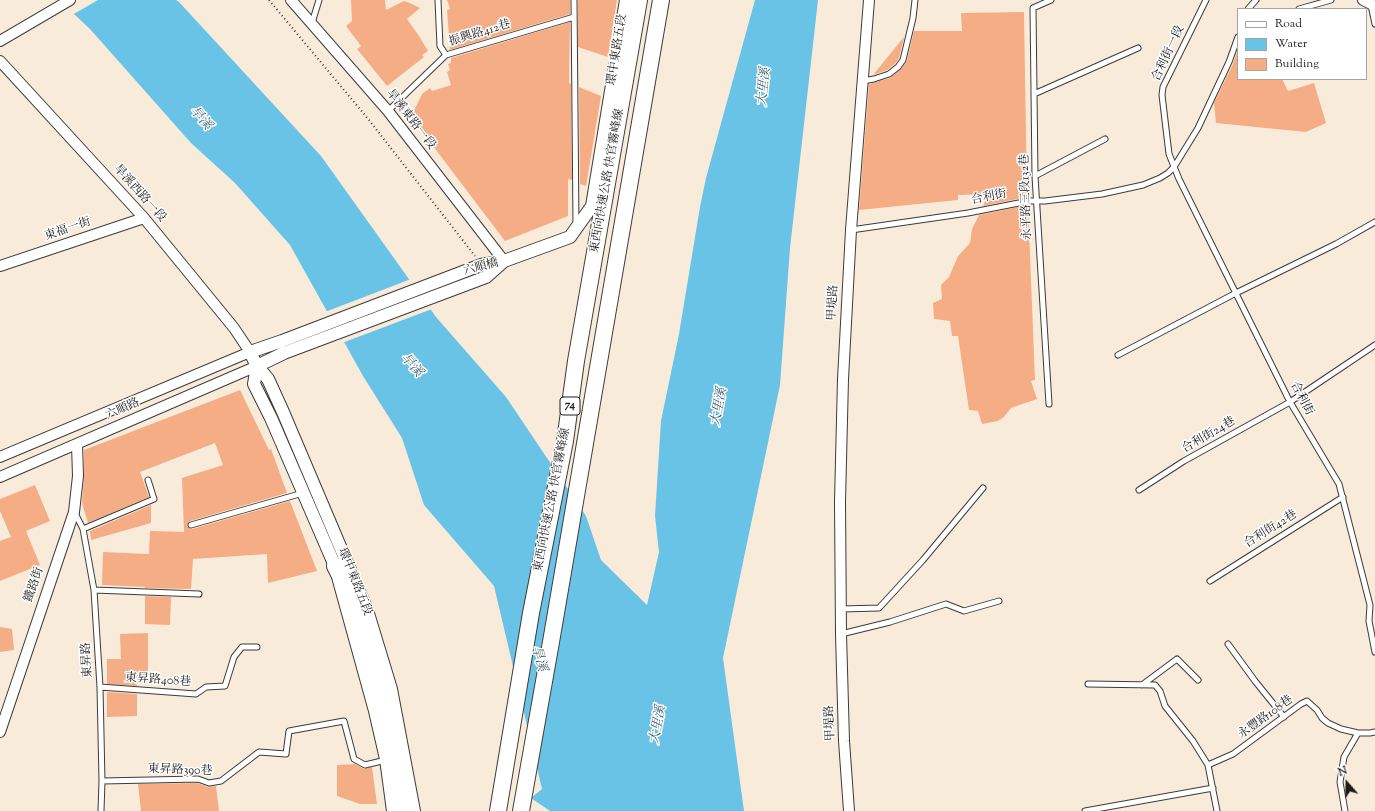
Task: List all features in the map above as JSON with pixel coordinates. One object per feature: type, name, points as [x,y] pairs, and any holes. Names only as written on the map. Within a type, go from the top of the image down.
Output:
[{"type":"highway","name":"東西向快速公路 快官霧峰線","points":[[498,811],[531,613],[564,441],[576,361],[640,0]]},
{"type":"highway","name":"東西向快速公路 快官霧峰線","points":[[521,811],[553,635],[661,0]]},
{"type":"highway","points":[[335,566],[356,606],[376,672],[390,757],[404,811]]},
{"type":"street","points":[[3,39],[70,0]]},
{"type":"street","name":"旱溪東路一段","points":[[291,0],[388,112],[504,261]]},
{"type":"street","name":"環中東路五段","points":[[504,261],[570,237],[592,206],[626,0]]},
{"type":"street","name":"甲堤路","points":[[849,811],[844,740],[841,634],[840,502],[843,380],[851,230],[869,0]]},
{"type":"street","name":"旱溪西路一段","points":[[0,61],[144,218],[234,328],[250,352]]},
{"type":"street","name":"東福一街","points":[[0,266],[144,218]]},
{"type":"street","name":"六順橋","points":[[250,352],[481,265],[504,261]]},
{"type":"street","name":"六順橋","points":[[256,366],[284,353],[486,277],[504,261]]},
{"type":"street","name":"環中東路五段","points":[[250,352],[256,366],[268,379],[284,412],[367,610],[391,689],[414,811]]},
{"type":"street","name":"六順路","points":[[0,458],[250,352]]},
{"type":"street","name":"環中東路五段","points":[[256,366],[254,384],[304,492],[335,566]]},
{"type":"street","name":"六順路","points":[[0,477],[256,366]]},
{"type":"street","name":"鐵路街","points":[[0,732],[74,512],[78,476],[77,444]]},
{"type":"street","points":[[390,757],[393,811]]},
{"type":"lane","points":[[312,23],[319,0]]},
{"type":"lane","points":[[438,0],[440,46],[446,55]]},
{"type":"lane","points":[[574,0],[576,230]]},
{"type":"lane","points":[[862,81],[874,80],[889,74],[898,67],[903,60],[913,18],[915,0]]},
{"type":"lane","name":"永平路三段132巷","points":[[1049,404],[1036,201],[1033,8],[1051,0]]},
{"type":"lane","name":"合利街一段","points":[[1174,167],[1169,154],[1162,95],[1163,87],[1206,0]]},
{"type":"lane","points":[[1249,8],[1256,0]]},
{"type":"lane","points":[[1303,8],[1331,0]]},
{"type":"lane","points":[[1370,3],[1375,24]]},
{"type":"lane","name":"振興路412巷","points":[[388,112],[446,55],[574,17]]},
{"type":"lane","name":"合利街","points":[[851,230],[968,213],[1029,200],[1045,201],[1102,194],[1143,185],[1160,178],[1174,167],[1198,128],[1229,62],[1237,40]]},
{"type":"lane","points":[[1034,94],[1138,48]]},
{"type":"lane","points":[[1035,176],[1105,139]]},
{"type":"lane","name":"合利街","points":[[1174,167],[1290,402],[1339,484],[1370,605],[1369,621],[1375,652]]},
{"type":"lane","points":[[1118,355],[1236,293],[1336,244],[1375,222]]},
{"type":"lane","name":"合利街24巷","points":[[1138,490],[1184,461],[1290,402],[1375,345]]},
{"type":"lane","points":[[83,529],[154,499],[148,480]]},
{"type":"lane","points":[[841,609],[879,608],[923,560],[983,488]]},
{"type":"lane","points":[[191,525],[304,492]]},
{"type":"lane","name":"合利街42巷","points":[[1210,581],[1343,497]]},
{"type":"lane","name":"東昇路","points":[[74,512],[83,529],[94,590],[100,687],[102,780],[101,811]]},
{"type":"lane","points":[[94,590],[199,594]]},
{"type":"lane","points":[[841,634],[890,622],[946,604],[964,612],[999,601]]},
{"type":"lane","points":[[1228,644],[1284,717]]},
{"type":"lane","name":"東昇路408巷","points":[[100,687],[196,694],[206,687],[226,686],[234,657],[242,647],[257,647]]},
{"type":"lane","points":[[1142,685],[1177,658],[1198,680]]},
{"type":"lane","points":[[1088,684],[1155,685],[1160,691],[1165,706],[1193,741],[1208,765],[1217,811]]},
{"type":"lane","name":"永豐路108巷","points":[[1208,765],[1233,754],[1307,701],[1328,723],[1341,729],[1358,733],[1375,732]]},
{"type":"lane","name":"東昇路390巷","points":[[102,780],[198,779],[209,783],[221,782],[259,752],[286,754],[289,731],[344,721],[354,759],[365,765],[390,757]]},
{"type":"lane","points":[[1345,811],[1340,782],[1344,757],[1358,733]]},
{"type":"lane","points":[[1085,811],[1103,809],[1213,788]]},
{"type":"path","points":[[270,0],[369,120],[481,265]]},
{"type":"water","points":[[59,0],[176,0],[179,2],[321,156],[436,317],[506,397],[586,516],[601,560],[647,605],[659,552],[655,516],[661,421],[679,334],[706,178],[755,0],[818,0],[790,248],[780,385],[723,658],[744,811],[550,811],[531,798],[542,789],[494,586],[424,505],[402,438],[363,376],[290,245],[235,183],[191,143],[90,29]]},
{"type":"pier","points":[[57,0],[98,0],[72,15]]},
{"type":"pier","points":[[411,279],[432,309],[342,343],[325,312]]},
{"type":"building","points":[[351,0],[385,0],[386,10],[404,1],[420,8],[407,19],[428,51],[422,55],[424,57],[387,86],[357,49],[361,46],[346,26],[352,21]]},
{"type":"building","points":[[447,0],[570,0],[570,14],[450,50],[447,10],[450,9]]},
{"type":"building","points":[[578,0],[617,0],[608,57],[578,47]]},
{"type":"building","points":[[1024,12],[1027,197],[983,206],[988,194],[958,195],[958,200],[859,210],[869,84],[890,78],[901,69],[907,61],[914,31],[962,31],[961,13]]},
{"type":"building","points":[[570,22],[569,83],[571,84],[572,180],[568,179],[568,216],[505,241],[411,117],[422,94],[430,88],[432,91],[451,85],[447,72],[450,70],[448,64],[451,63],[451,58]]},
{"type":"building","points":[[904,37],[899,58],[895,64],[887,70],[873,75]]},
{"type":"building","points":[[1237,52],[1237,80],[1282,80],[1288,91],[1314,83],[1326,123],[1306,132],[1216,123],[1214,103],[1233,64]]},
{"type":"building","points":[[579,87],[601,96],[586,186],[580,184]]},
{"type":"building","points":[[1028,205],[1035,380],[1031,381],[1037,399],[1011,408],[1004,417],[998,421],[982,424],[978,411],[969,410],[958,336],[952,336],[950,321],[934,319],[933,303],[942,299],[941,285],[949,277],[958,256],[970,243],[972,229],[979,215]]},
{"type":"building","points":[[240,390],[269,450],[271,449],[287,493],[190,521],[187,526],[192,529],[290,501],[317,571],[268,583],[267,554],[193,559],[191,589],[102,585],[103,552],[149,554],[150,531],[184,532],[182,478],[223,465],[215,443],[140,472],[149,497],[88,523],[82,503],[84,450]]},
{"type":"building","points":[[35,485],[50,521],[26,531],[40,565],[0,581],[0,541],[11,537],[0,511],[0,499]]},
{"type":"building","points":[[151,505],[151,523],[91,540],[90,531]]},
{"type":"building","points":[[145,596],[171,597],[170,625],[145,624]]},
{"type":"building","points":[[0,627],[12,629],[14,650],[0,652]]},
{"type":"building","points":[[148,633],[148,679],[136,679],[137,686],[107,684],[107,659],[121,659],[120,634]]},
{"type":"building","points":[[107,692],[137,694],[137,716],[107,717]]},
{"type":"building","points":[[355,764],[364,769],[372,767],[377,804],[360,804],[337,796],[337,765]]},
{"type":"building","points":[[197,783],[208,787],[216,786],[219,811],[141,811],[138,784]]},
{"type":"water label","name":"大里溪","points":[[765,87]]},
{"type":"water label","name":"旱溪","points":[[200,119]]},
{"type":"water label","name":"旱溪","points":[[411,366]]},
{"type":"water label","name":"大里溪","points":[[720,407]]},
{"type":"water label","name":"旱溪","points":[[538,659]]},
{"type":"water label","name":"大里溪","points":[[659,725]]}]
